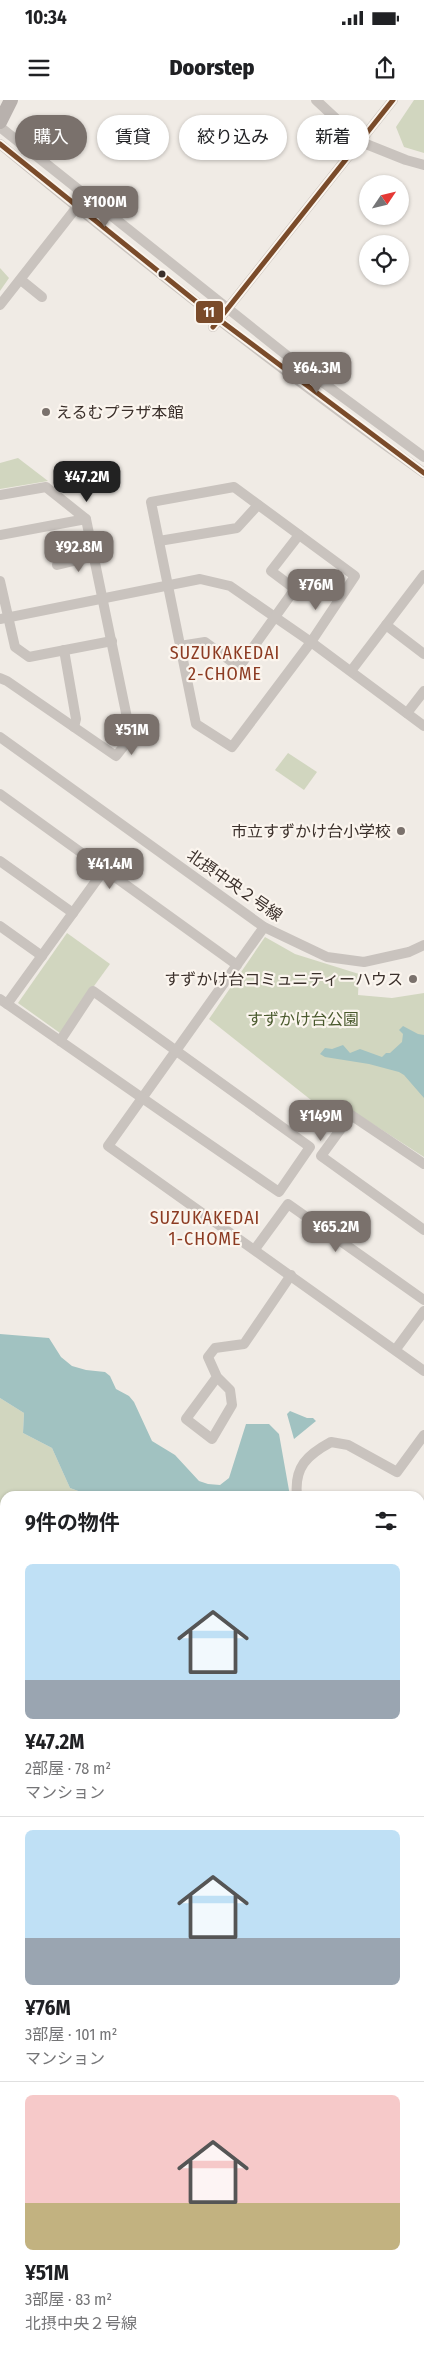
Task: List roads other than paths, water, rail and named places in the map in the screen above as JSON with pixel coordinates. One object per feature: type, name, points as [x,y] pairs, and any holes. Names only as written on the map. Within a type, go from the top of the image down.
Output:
[{"type":"main road","points":[[0,122],[11,100]]},
{"type":"street","points":[[316,100],[332,115]]},
{"type":"street","points":[[369,132],[393,100]]},
{"type":"street","points":[[0,127],[227,309],[424,456]]},
{"type":"street","points":[[0,144],[215,324],[424,473]]},
{"type":"street","points":[[369,145],[424,165]]},
{"type":"street","points":[[215,324],[347,160]]},
{"type":"street","points":[[0,305],[85,196]]},
{"type":"street","points":[[21,280],[42,297]]},
{"type":"street","points":[[0,495],[46,487],[86,519],[104,598],[131,737],[116,756],[0,678]]},
{"type":"street","points":[[234,487],[258,505],[355,576],[311,642],[232,747],[196,724],[152,502],[234,487]]},
{"type":"street","points":[[159,541],[237,528],[258,505]]},
{"type":"street","points":[[0,535],[86,519]]},
{"type":"street","points":[[180,646],[205,642],[239,667],[295,589],[271,572],[299,535]]},
{"type":"street","points":[[57,564],[94,556]]},
{"type":"street","points":[[351,671],[424,575]]},
{"type":"street","points":[[4,619],[200,579],[230,586],[311,642],[424,726]]},
{"type":"street","points":[[0,581],[4,619],[15,647],[29,657],[112,642]]},
{"type":"street","points":[[386,626],[424,654]]},
{"type":"street","points":[[64,650],[76,719],[74,727]]},
{"type":"street","points":[[407,713],[424,691]]},
{"type":"street","name":"北摂中央２号線","points":[[0,737],[264,927],[327,957],[364,962],[409,952],[424,945]]},
{"type":"street","points":[[0,794],[236,965]]},
{"type":"street","points":[[0,861],[73,913]]},
{"type":"street","points":[[60,1042],[93,991],[310,1147],[279,1192],[141,1098],[60,1042],[3,1002],[42,956],[104,870]]},
{"type":"street","points":[[0,926],[42,956]]},
{"type":"street","points":[[264,927],[108,1146],[396,1349],[424,1371]]},
{"type":"street","points":[[424,1164],[351,1115],[321,1156],[424,1230]]},
{"type":"street","points":[[255,1249],[288,1204],[424,1300]]},
{"type":"street","points":[[217,1377],[186,1419],[212,1440],[232,1405],[230,1390],[217,1377],[208,1356],[215,1348],[244,1344],[291,1275]]},
{"type":"street","points":[[396,1349],[424,1311]]},
{"type":"street","points":[[296,1491],[295,1481],[302,1464],[309,1456],[331,1442],[348,1445],[397,1472],[420,1449],[424,1435]]},
{"type":"water","points":[[403,1026],[424,1035],[424,1098],[404,1075],[399,1072],[369,1064],[325,1057],[320,1054],[325,1048],[332,1049],[343,1045],[350,1053],[360,1049],[382,1057],[386,1053],[390,1053],[402,1042],[403,1034],[399,1030]]},
{"type":"water","points":[[0,1334],[49,1338],[61,1357],[72,1366],[105,1372],[110,1376],[116,1389],[129,1396],[134,1402],[152,1441],[175,1455],[199,1481],[220,1485],[229,1478],[246,1424],[269,1424],[279,1434],[289,1491],[78,1491],[70,1488],[52,1448],[23,1433],[24,1413],[0,1398]]},
{"type":"water","points":[[290,1411],[307,1418],[313,1418],[316,1421],[294,1439],[287,1414]]},
{"type":"place","name":"えるむプラザ本館","points":[[46,412]]},
{"type":"place","name":"市立すずかけ台小学校","points":[[401,831]]},
{"type":"place","name":"すずかけ台コミュニティーハウス","points":[[413,979]]},
{"type":"district","name":"SUZUKAKEDAI 2-CHOME","points":[[225,663]]},
{"type":"district","name":"SUZUKAKEDAI 1-CHOME","points":[[205,1228]]},
{"type":"park label","name":"すずかけ台公園","points":[[303,1019]]}]
